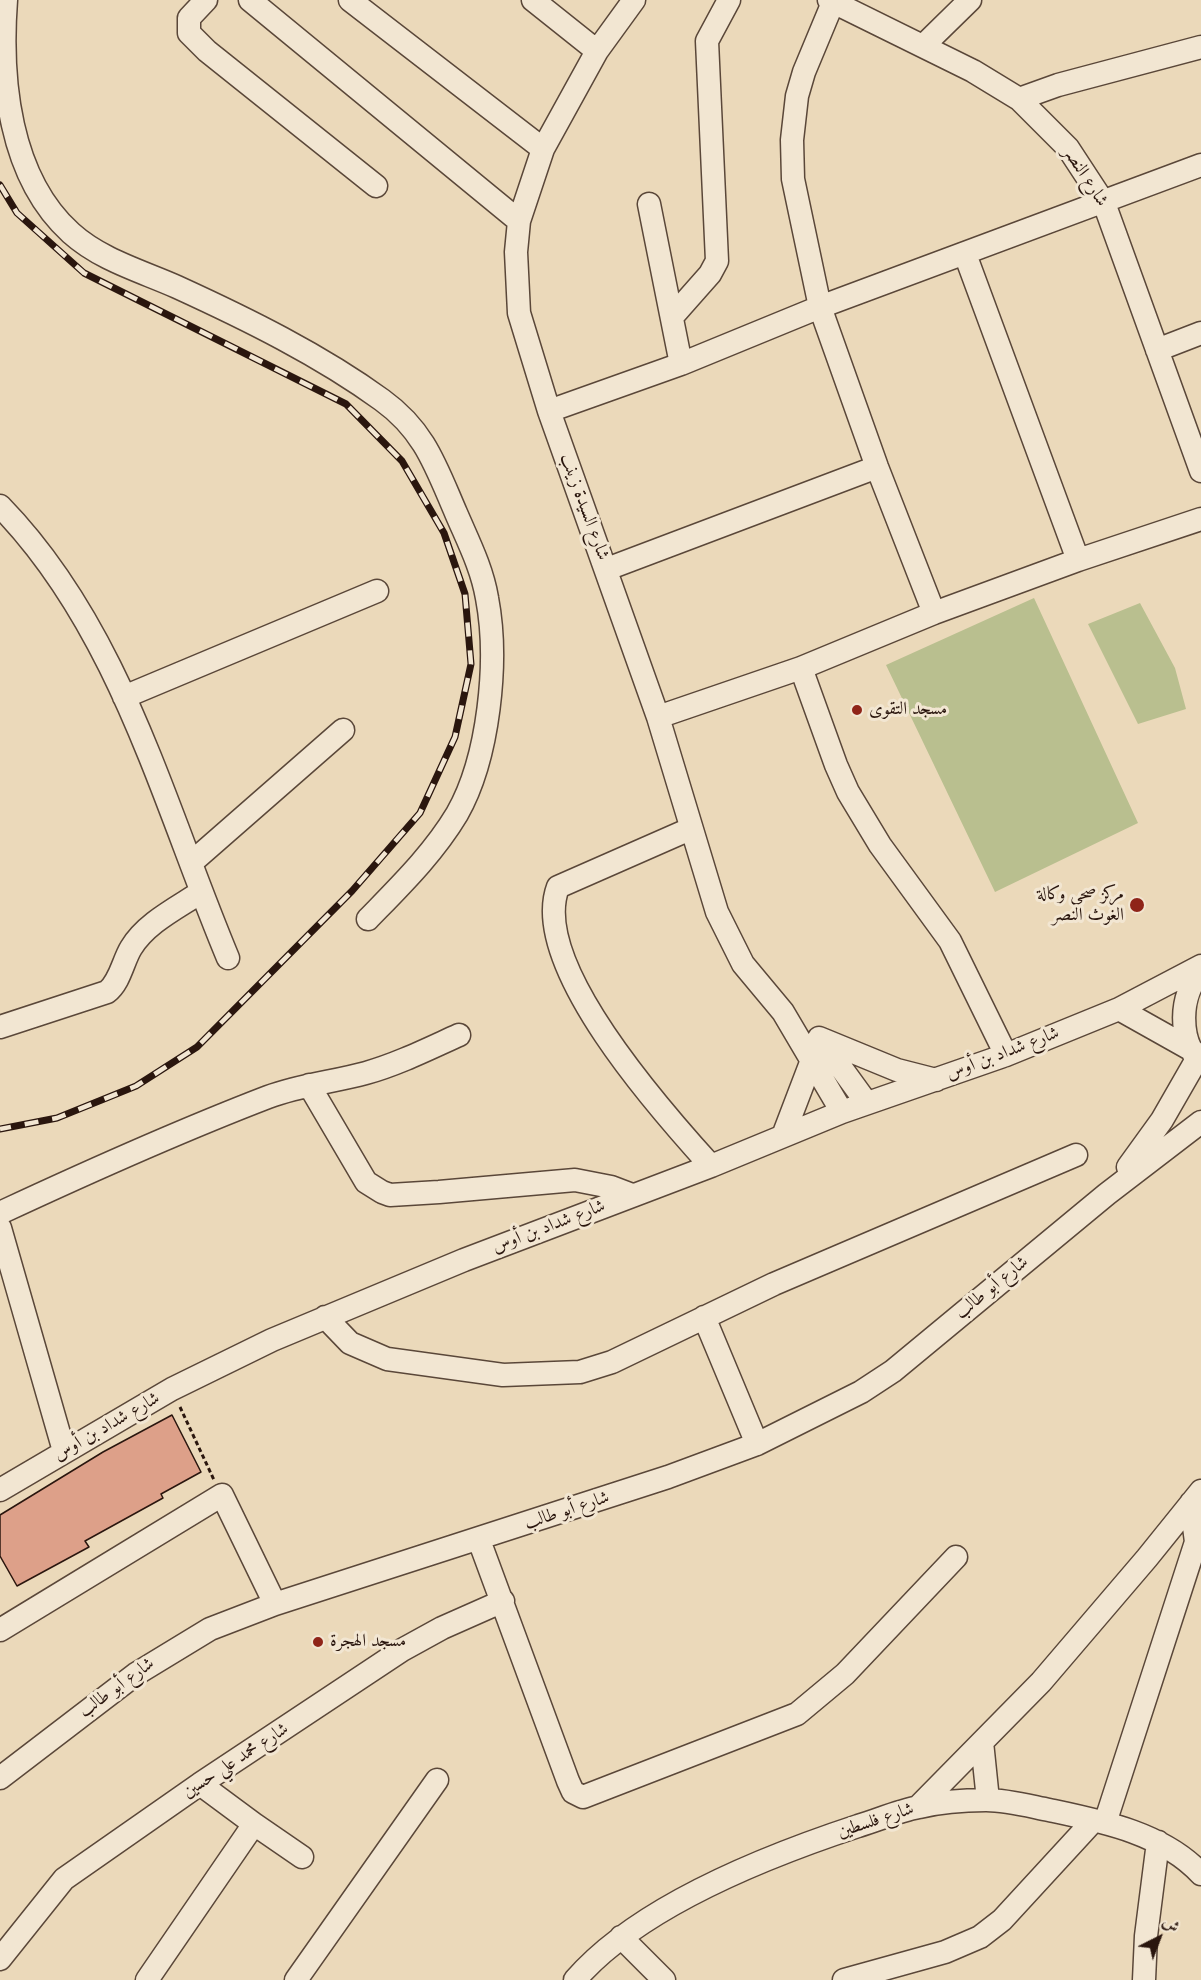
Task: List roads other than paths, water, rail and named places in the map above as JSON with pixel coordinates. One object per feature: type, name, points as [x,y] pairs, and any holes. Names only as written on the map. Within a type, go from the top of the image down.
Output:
[{"type":"street","points":[[6,0],[0,42],[1,73],[11,130],[18,157],[53,214],[72,234],[109,258],[250,323],[318,360],[393,408],[426,444],[470,546],[487,597],[492,652],[486,727],[477,771],[457,814],[443,835],[411,876],[368,919]]},
{"type":"street","points":[[206,0],[189,18],[189,33],[207,51],[376,186]]},
{"type":"street","points":[[250,0],[519,221]]},
{"type":"street","points":[[350,0],[543,149]]},
{"type":"street","points":[[533,0],[597,51]]},
{"type":"street","name":"شارع السيدة زينب","points":[[634,0],[597,51],[543,149],[519,221],[516,252],[519,313],[549,411],[607,569],[657,717],[717,912],[735,950],[751,974],[783,1012],[842,1112]]},
{"type":"street","points":[[672,317],[710,274],[717,261],[707,41],[729,0]]},
{"type":"street","points":[[924,45],[970,0]]},
{"type":"street","points":[[832,1],[797,96],[792,140],[793,178],[819,307],[877,467],[934,614]]},
{"type":"street","name":"شارع النصر","points":[[832,1],[924,45],[1019,99],[1068,148],[1104,203],[1201,471]]},
{"type":"street","points":[[1019,99],[1058,85],[1201,47]]},
{"type":"street","points":[[549,411],[681,364],[819,307],[1104,203],[1201,165]]},
{"type":"street","points":[[650,204],[681,364]]},
{"type":"street","points":[[965,254],[1078,560]]},
{"type":"street","points":[[1157,350],[1201,333]]},
{"type":"street","points":[[607,569],[877,467]]},
{"type":"street","points":[[0,506],[25,533],[79,610],[124,697],[228,958]]},
{"type":"street","points":[[657,717],[801,668],[934,614],[1078,560],[1201,519]]},
{"type":"street","points":[[124,697],[377,591]]},
{"type":"street","points":[[801,668],[848,792],[880,845],[950,941],[1006,1055]]},
{"type":"street","points":[[191,863],[343,730]]},
{"type":"street","points":[[690,829],[558,887],[553,900],[553,914],[558,942],[601,1030],[664,1114],[711,1166]]},
{"type":"street","points":[[0,1027],[107,992],[114,986],[138,938],[154,924],[201,892]]},
{"type":"street","name":"شارع شداد بن أوس","points":[[0,1490],[172,1389],[325,1317],[711,1166],[866,1102],[1006,1055],[1119,1009],[1201,966]]},
{"type":"street","points":[[1197,1057],[1184,1026],[1186,1000],[1201,972]]},
{"type":"street","points":[[1119,1009],[1197,1057]]},
{"type":"street","name":"شارع السيدة زينب","points":[[783,1012],[819,1038],[866,1102]]},
{"type":"street","points":[[0,1213],[114,1160],[270,1096],[342,1079],[399,1062],[459,1035]]},
{"type":"street","points":[[819,1038],[897,1070],[936,1080]]},
{"type":"street","name":"شارع أبو طالب","points":[[1107,1194],[1150,1139],[1197,1057]]},
{"type":"street","points":[[783,1136],[812,1060]]},
{"type":"street","points":[[309,1085],[366,1182],[390,1195],[575,1180],[611,1187],[632,1195]]},
{"type":"street","name":"شارع أبو طالب","points":[[0,1778],[89,1707],[164,1654],[210,1629],[275,1604],[668,1478],[757,1444],[822,1413],[879,1381],[1107,1194],[1201,1122]]},
{"type":"street","points":[[325,1317],[350,1343],[387,1359],[469,1372],[542,1375],[580,1372],[597,1368],[774,1284],[1076,1155]]},
{"type":"street","points":[[0,1228],[64,1451]]},
{"type":"street","points":[[704,1317],[757,1444]]},
{"type":"street","points":[[0,1630],[222,1495],[275,1604]]},
{"type":"street","points":[[919,1806],[1041,1682],[1196,1497]]},
{"type":"street","points":[[844,1980],[945,1952],[980,1937],[1002,1920],[1100,1822],[1196,1542],[1196,1497]]},
{"type":"street","points":[[478,1540],[503,1601],[568,1781],[573,1792],[583,1797],[797,1714],[845,1674],[956,1557]]},
{"type":"street","name":"شارع محمد علي حسين","points":[[0,1959],[64,1879],[200,1784],[402,1650],[442,1628],[503,1601]]},
{"type":"street","points":[[982,1742],[988,1800]]},
{"type":"street","points":[[296,1980],[437,1780]]},
{"type":"street","points":[[200,1784],[302,1857]]},
{"type":"street","name":"شارع فلسطين","points":[[575,1980],[621,1937],[690,1895],[782,1854],[919,1806],[988,1800],[1100,1822],[1158,1842],[1180,1855],[1201,1874]]},
{"type":"street","points":[[147,1980],[254,1824]]},
{"type":"street","points":[[1140,1977],[1158,1842]]},
{"type":"street","points":[[621,1937],[664,1980]]},
{"type":"railway","points":[[0,185],[17,213],[84,273],[346,404],[402,461],[444,533],[465,594],[471,664],[455,737],[420,813],[352,891],[197,1047],[136,1086],[57,1118],[0,1129]]},
{"type":"place","name":"مسجد التقوى","points":[[857,710]]},
{"type":"place","name":"مركز صحي وكالة الغوث النصر","points":[[1137,905]]},
{"type":"place","name":"مسجد الهجرة","points":[[318,1642]]}]
